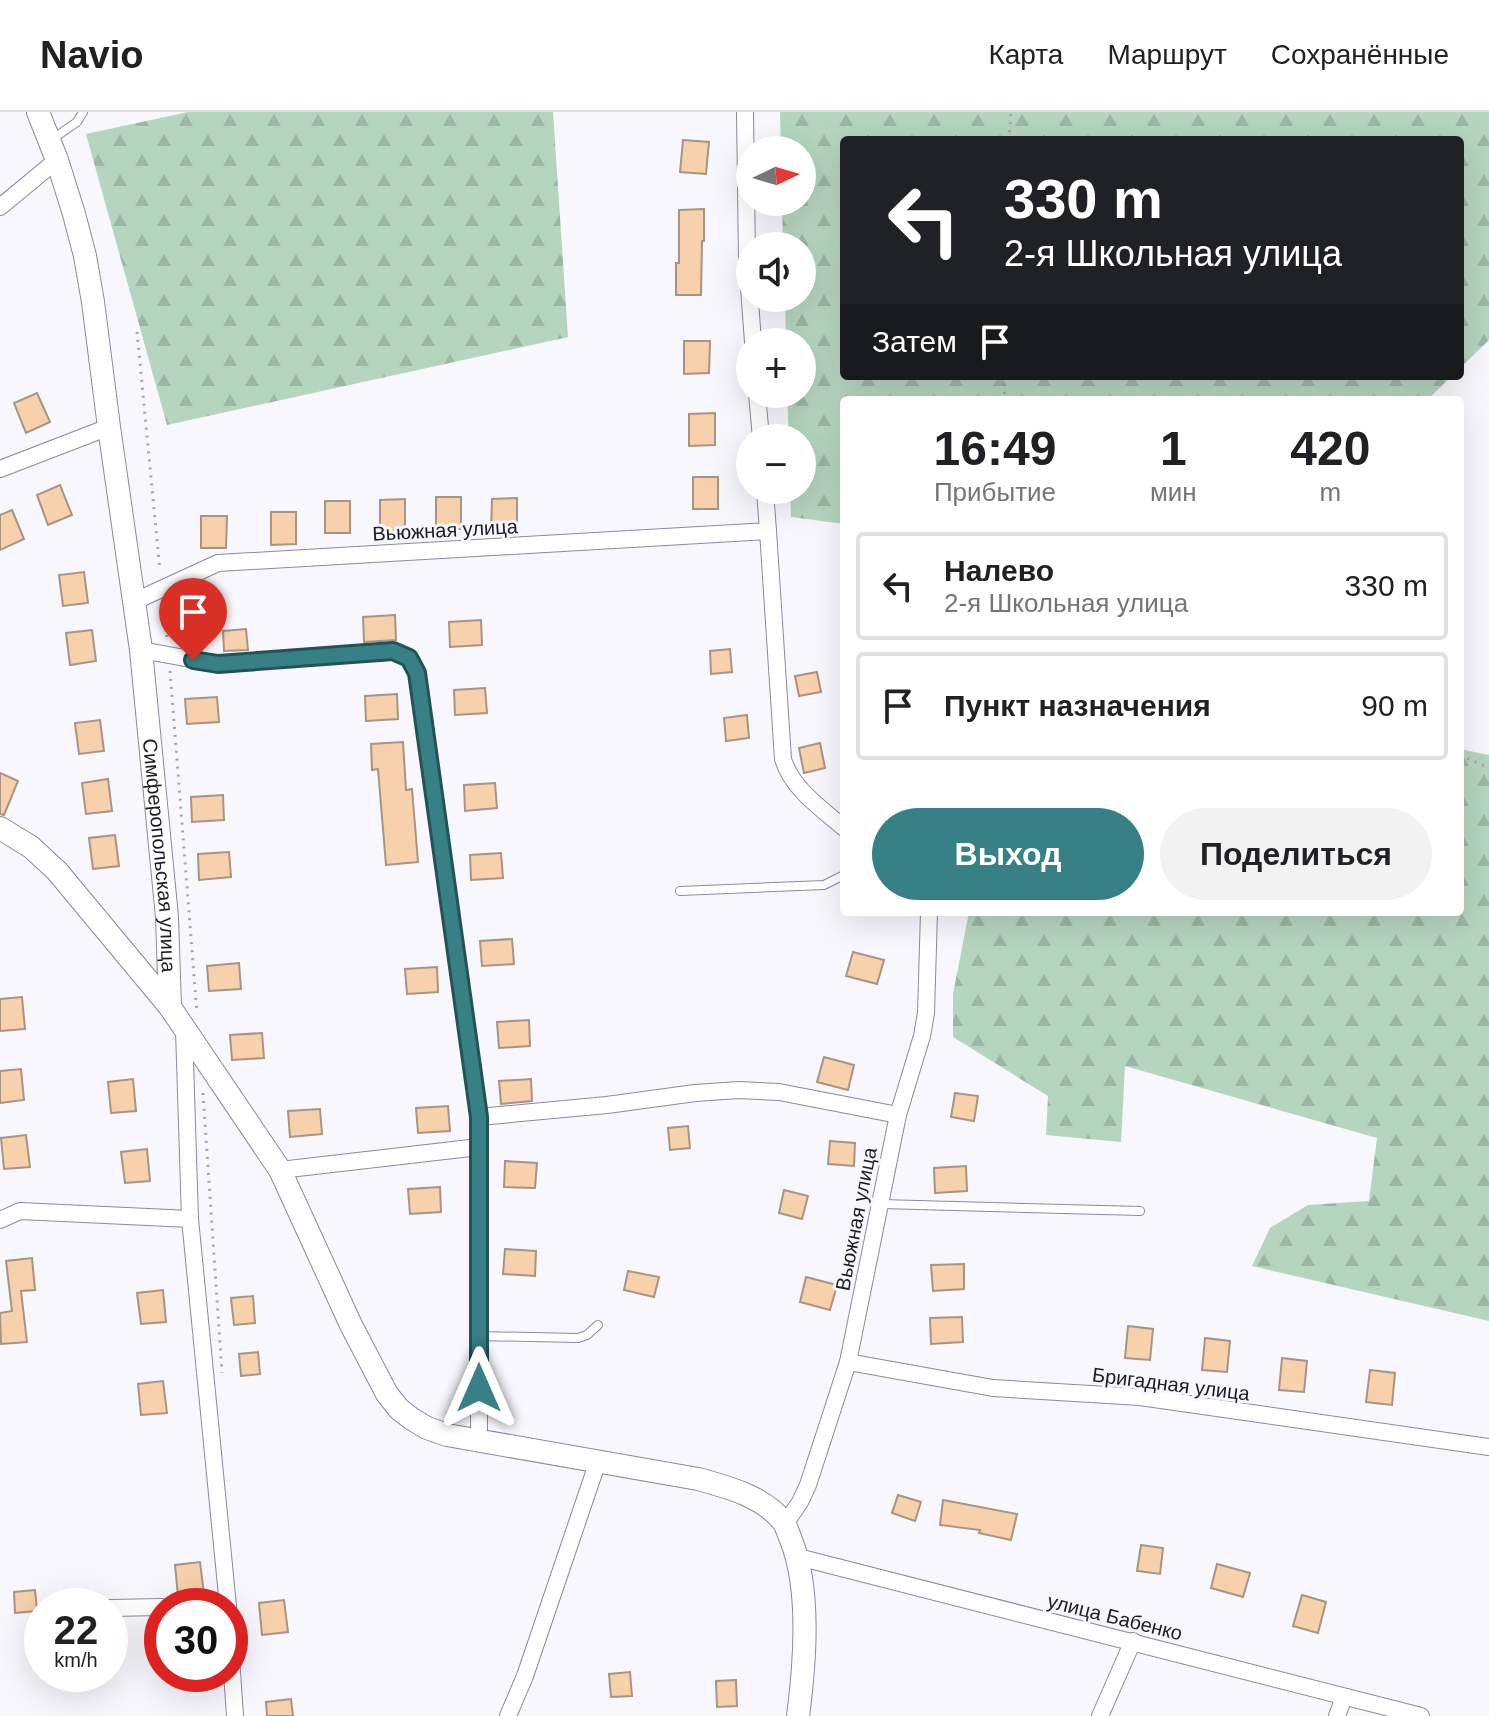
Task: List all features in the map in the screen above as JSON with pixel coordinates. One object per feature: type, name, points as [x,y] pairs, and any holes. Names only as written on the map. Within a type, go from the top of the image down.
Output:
[{"type":"street","name":"Симферопольская улица","points":[[38,112],[54,150],[85,256],[141,650],[167,917],[170,1007],[184,1030],[190,1219],[226,1588]]},
{"type":"street","points":[[745,112],[747,260],[752,328]]},
{"type":"street","points":[[0,207],[54,150]]},
{"type":"street","points":[[0,469],[109,427]]},
{"type":"street","points":[[766,504],[783,759],[795,784],[840,824]]},
{"type":"street","name":"Вьюжная улица","points":[[133,602],[218,563],[768,531]]},
{"type":"street","points":[[141,650],[218,664],[393,651],[409,658],[417,673],[479,1117],[479,1440]]},
{"type":"street","points":[[0,828],[31,847],[57,871],[170,1007]]},
{"type":"street","name":"Вьюжная улица","points":[[785,1524],[808,1485],[848,1362],[898,1115],[924,1024],[929,916]]},
{"type":"street","points":[[184,1030],[280,1170],[351,1325],[387,1394],[399,1409],[427,1428],[447,1435],[725,1486],[760,1502],[785,1524],[798,1557],[803,1594],[804,1630],[798,1716]]},
{"type":"street","points":[[479,1117],[739,1090],[779,1092],[898,1115]]},
{"type":"street","points":[[280,1170],[479,1147]]},
{"type":"street","points":[[0,1220],[20,1211],[190,1219]]},
{"type":"street","name":"Бригадная улица","points":[[848,1362],[993,1388],[1140,1397],[1489,1447]]},
{"type":"street","points":[[508,1716],[525,1676],[598,1461]]},
{"type":"street","name":"улица Бабенко","points":[[798,1557],[1421,1716]]},
{"type":"street","points":[[1100,1716],[1133,1641]]},
{"type":"street","points":[[233,1692],[235,1716]]},
{"type":"street","points":[[1337,1716],[1344,1697]]},
{"type":"lane","points":[[54,150],[83,112]]},
{"type":"lane","points":[[680,891],[824,885],[840,877]]},
{"type":"lane","points":[[880,1204],[1140,1211]]},
{"type":"lane","points":[[479,1336],[578,1338],[598,1325]]},
{"type":"path","points":[[1009,136],[1011,112]]},
{"type":"path","points":[[1464,757],[1489,768]]},
{"type":"green space","points":[[188,112],[553,112],[568,337],[167,425],[86,134]]},
{"type":"green space","points":[[780,112],[1489,112],[1489,340],[1464,364],[1464,136],[840,136],[840,380],[1448,380],[1431,396],[840,396],[840,523],[791,517],[791,504],[816,504],[816,424],[788,424],[788,408],[816,408],[816,328],[786,328],[785,312],[816,312],[816,232],[783,232],[782,216],[816,216],[816,136],[781,136]]},
{"type":"green space","points":[[1464,750],[1489,755],[1489,1321],[1252,1266],[1270,1228],[1308,1205],[1369,1201],[1377,1138],[1125,1066],[1121,1142],[1046,1135],[1048,1096],[953,1037],[953,994],[968,916],[1464,916]]},
{"type":"building","points":[[683,140],[709,142],[706,174],[680,172]]},
{"type":"building","points":[[704,209],[701,295],[676,295],[679,210]]},
{"type":"building","points":[[684,341],[710,341],[709,373],[684,374]]},
{"type":"building","points":[[37,393],[50,422],[26,433],[14,403]]},
{"type":"building","points":[[715,413],[715,445],[689,446],[689,414]]},
{"type":"building","points":[[693,477],[718,477],[718,509],[693,509]]},
{"type":"building","points":[[60,485],[72,515],[48,525],[37,495]]},
{"type":"building","points":[[436,497],[461,497],[461,529],[436,529]]},
{"type":"building","points":[[517,498],[517,530],[491,531],[492,499]]},
{"type":"building","points":[[405,499],[405,531],[380,532],[380,500]]},
{"type":"building","points":[[325,501],[350,501],[350,533],[325,533]]},
{"type":"building","points":[[12,510],[24,539],[0,550],[0,515]]},
{"type":"building","points":[[271,512],[296,512],[296,544],[271,545]]},
{"type":"building","points":[[201,516],[227,516],[226,548],[201,548]]},
{"type":"building","points":[[84,572],[88,603],[63,606],[59,575]]},
{"type":"building","points":[[395,615],[396,640],[364,642],[363,617]]},
{"type":"building","points":[[481,620],[482,645],[450,647],[449,622]]},
{"type":"building","points":[[246,629],[248,650],[224,651],[223,631]]},
{"type":"building","points":[[92,630],[96,661],[70,665],[66,633]]},
{"type":"building","points":[[730,649],[732,672],[711,674],[710,651]]},
{"type":"building","points":[[817,672],[821,692],[799,696],[795,676]]},
{"type":"building","points":[[485,688],[487,713],[455,715],[454,690]]},
{"type":"building","points":[[397,694],[398,719],[366,721],[365,696]]},
{"type":"building","points":[[217,697],[219,722],[187,724],[185,699]]},
{"type":"building","points":[[747,715],[749,738],[726,741],[724,718]]},
{"type":"building","points":[[100,720],[104,751],[79,754],[75,723]]},
{"type":"building","points":[[403,742],[406,790],[412,789],[418,862],[386,865],[378,769],[372,770],[371,744]]},
{"type":"building","points":[[820,743],[825,768],[804,773],[799,748]]},
{"type":"building","points":[[0,773],[18,781],[4,815],[0,814]]},
{"type":"building","points":[[108,779],[112,811],[86,814],[82,783]]},
{"type":"building","points":[[495,783],[497,808],[465,811],[464,785]]},
{"type":"building","points":[[223,795],[224,820],[192,822],[191,797]]},
{"type":"building","points":[[115,835],[119,866],[93,869],[89,838]]},
{"type":"building","points":[[229,852],[231,877],[199,880],[198,854]]},
{"type":"building","points":[[501,853],[503,878],[471,880],[470,855]]},
{"type":"building","points":[[512,939],[514,964],[482,966],[480,941]]},
{"type":"building","points":[[853,952],[884,960],[877,984],[846,976]]},
{"type":"building","points":[[239,963],[241,989],[209,991],[207,966]]},
{"type":"building","points":[[437,967],[438,992],[407,994],[405,969]]},
{"type":"building","points":[[22,997],[25,1029],[0,1031],[0,999]]},
{"type":"building","points":[[529,1020],[530,1046],[499,1048],[497,1022]]},
{"type":"building","points":[[262,1033],[264,1058],[232,1060],[230,1035]]},
{"type":"building","points":[[824,1057],[854,1065],[848,1090],[817,1082]]},
{"type":"building","points":[[21,1069],[24,1100],[0,1103],[0,1071]]},
{"type":"building","points":[[133,1079],[136,1111],[111,1113],[108,1082]]},
{"type":"building","points":[[531,1079],[532,1101],[501,1104],[499,1081]]},
{"type":"building","points":[[955,1093],[978,1096],[974,1121],[951,1117]]},
{"type":"building","points":[[448,1106],[450,1131],[418,1133],[416,1108]]},
{"type":"building","points":[[320,1109],[322,1134],[290,1137],[288,1111]]},
{"type":"building","points":[[688,1126],[690,1148],[670,1150],[668,1128]]},
{"type":"building","points":[[26,1135],[30,1167],[4,1169],[1,1138]]},
{"type":"building","points":[[830,1141],[855,1143],[854,1166],[828,1164]]},
{"type":"building","points":[[147,1149],[150,1181],[125,1183],[121,1152]]},
{"type":"building","points":[[505,1161],[537,1163],[535,1188],[504,1187]]},
{"type":"building","points":[[966,1166],[967,1191],[935,1193],[934,1168]]},
{"type":"building","points":[[440,1187],[441,1212],[410,1214],[408,1189]]},
{"type":"building","points":[[784,1190],[808,1196],[802,1219],[779,1213]]},
{"type":"building","points":[[505,1249],[536,1251],[535,1276],[503,1274]]},
{"type":"building","points":[[32,1258],[35,1290],[21,1291],[27,1342],[1,1344],[0,1313],[12,1311],[6,1261]]},
{"type":"building","points":[[964,1264],[964,1289],[933,1291],[931,1265]]},
{"type":"building","points":[[628,1271],[659,1277],[654,1297],[624,1290]]},
{"type":"building","points":[[806,1277],[837,1285],[830,1310],[800,1302]]},
{"type":"building","points":[[163,1290],[166,1322],[141,1324],[137,1293]]},
{"type":"building","points":[[253,1296],[255,1323],[234,1325],[231,1298]]},
{"type":"building","points":[[962,1317],[963,1342],[931,1344],[930,1318]]},
{"type":"building","points":[[1128,1326],[1153,1329],[1150,1360],[1125,1358]]},
{"type":"building","points":[[1205,1338],[1230,1341],[1227,1372],[1202,1370]]},
{"type":"building","points":[[258,1352],[260,1374],[241,1376],[239,1354]]},
{"type":"building","points":[[1282,1358],[1307,1361],[1304,1392],[1279,1390]]},
{"type":"building","points":[[1370,1370],[1395,1373],[1392,1405],[1366,1402]]},
{"type":"building","points":[[163,1381],[167,1413],[141,1415],[138,1384]]},
{"type":"building","points":[[898,1495],[921,1502],[915,1521],[892,1513]]},
{"type":"building","points":[[943,1500],[1017,1514],[1011,1540],[979,1533],[980,1530],[940,1525]]},
{"type":"building","points":[[1141,1545],[1163,1548],[1160,1574],[1137,1571]]},
{"type":"building","points":[[200,1562],[203,1588],[177,1588],[175,1565]]},
{"type":"building","points":[[1217,1564],[1250,1573],[1243,1597],[1211,1588]]},
{"type":"building","points":[[24,1591],[24,1612],[15,1613],[14,1592]]},
{"type":"building","points":[[1302,1595],[1326,1602],[1318,1633],[1293,1626]]},
{"type":"building","points":[[284,1600],[288,1632],[262,1635],[259,1603]]},
{"type":"building","points":[[630,1672],[632,1696],[611,1697],[609,1674]]},
{"type":"building","points":[[736,1680],[737,1706],[717,1707],[716,1681]]},
{"type":"building","points":[[291,1699],[293,1716],[267,1716],[266,1702]]},
{"type":"route","points":[[193,660],[218,664],[393,651],[409,658],[417,673],[479,1117],[479,1388]]}]
